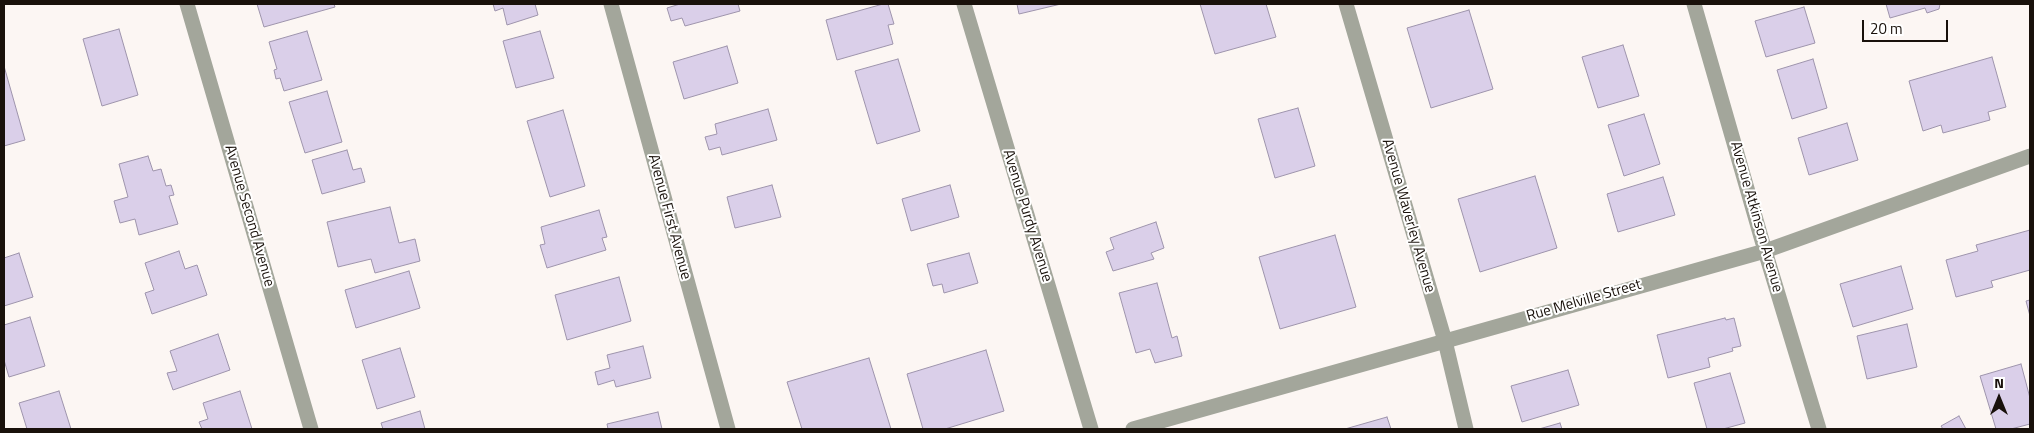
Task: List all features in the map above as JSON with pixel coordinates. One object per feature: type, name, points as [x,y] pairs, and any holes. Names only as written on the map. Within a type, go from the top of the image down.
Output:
[{"type":"street","name":"Avenue Second Avenue","points":[[187,4],[311,429]]},
{"type":"street","name":"Avenue First Avenue","points":[[611,4],[728,429]]},
{"type":"street","name":"Avenue Purdy Avenue","points":[[964,4],[1091,429]]},
{"type":"street","name":"Avenue Waverley Avenue","points":[[1346,4],[1445,341],[1466,429]]},
{"type":"street","name":"Avenue Atkinson Avenue","points":[[1694,4],[1764,251],[1819,429]]},
{"type":"street","name":"Rue Melville Street","points":[[1133,429],[1764,251],[2030,156]]},
{"type":"building","points":[[257,4],[334,4],[335,7],[264,27]]},
{"type":"building","points":[[493,4],[535,4],[538,15],[507,25],[503,8],[495,11]]},
{"type":"building","points":[[680,4],[738,4],[740,11],[685,26],[682,18],[671,21],[667,8]]},
{"type":"building","points":[[888,4],[894,24],[888,25],[893,44],[837,60],[826,20]]},
{"type":"building","points":[[1017,4],[1061,4],[1019,14]]},
{"type":"building","points":[[1200,4],[1266,4],[1276,37],[1215,54]]},
{"type":"building","points":[[1886,4],[1940,4],[1939,9],[1927,13],[1925,8],[1890,18]]},
{"type":"building","points":[[1804,7],[1815,43],[1766,57],[1755,21]]},
{"type":"building","points":[[1469,10],[1493,89],[1431,108],[1407,28]]},
{"type":"building","points":[[119,29],[138,95],[102,106],[83,39]]},
{"type":"building","points":[[307,31],[322,80],[284,91],[280,78],[276,79],[274,70],[277,69],[269,42]]},
{"type":"building","points":[[540,31],[554,78],[516,88],[503,41]]},
{"type":"building","points":[[1623,45],[1639,96],[1598,108],[1582,57]]},
{"type":"building","points":[[727,46],[738,83],[684,99],[673,62]]},
{"type":"building","points":[[1992,57],[2006,107],[1988,112],[1990,120],[1943,133],[1941,125],[1923,131],[1909,81]]},
{"type":"building","points":[[898,59],[920,131],[877,144],[855,71]]},
{"type":"building","points":[[1813,59],[1827,108],[1792,119],[1777,70]]},
{"type":"building","points":[[4,66],[25,140],[4,146]]},
{"type":"building","points":[[327,91],[342,142],[305,153],[289,102]]},
{"type":"building","points":[[1298,108],[1315,166],[1275,178],[1258,119]]},
{"type":"building","points":[[768,109],[777,140],[722,155],[720,147],[709,150],[705,137],[717,134],[715,124]]},
{"type":"building","points":[[563,110],[585,186],[550,197],[527,121]]},
{"type":"building","points":[[1644,114],[1660,164],[1624,176],[1608,125]]},
{"type":"building","points":[[1847,123],[1858,160],[1809,175],[1798,138]]},
{"type":"building","points":[[347,150],[353,170],[361,168],[365,182],[322,194],[312,160]]},
{"type":"building","points":[[148,156],[153,171],[161,169],[166,186],[171,185],[174,195],[169,196],[178,224],[139,235],[135,219],[120,223],[114,201],[128,197],[119,164]]},
{"type":"building","points":[[1535,176],[1557,248],[1480,272],[1458,199]]},
{"type":"building","points":[[1663,177],[1675,215],[1618,232],[1607,194]]},
{"type":"building","points":[[772,185],[781,217],[735,228],[727,197]]},
{"type":"building","points":[[950,185],[959,217],[911,231],[902,199]]},
{"type":"building","points":[[390,207],[399,243],[415,239],[420,261],[375,273],[371,259],[338,267],[327,222]]},
{"type":"building","points":[[599,210],[607,237],[602,238],[606,250],[547,268],[540,245],[545,244],[541,227]]},
{"type":"building","points":[[1156,222],[1164,248],[1151,253],[1154,259],[1113,271],[1106,252],[1114,249],[1110,238]]},
{"type":"building","points":[[2030,230],[2030,270],[1991,281],[1993,287],[1956,297],[1946,260],[1978,251],[1976,245]]},
{"type":"building","points":[[1335,235],[1356,307],[1280,329],[1259,257]]},
{"type":"building","points":[[179,251],[185,269],[197,265],[207,295],[152,314],[145,293],[154,290],[145,263]]},
{"type":"building","points":[[19,253],[33,297],[4,306],[4,258]]},
{"type":"building","points":[[969,253],[978,283],[944,293],[942,284],[933,286],[927,264]]},
{"type":"building","points":[[1901,266],[1913,309],[1853,327],[1840,284]]},
{"type":"building","points":[[409,271],[420,308],[356,328],[345,290]]},
{"type":"building","points":[[619,277],[631,321],[567,340],[555,295]]},
{"type":"building","points":[[1157,283],[1172,338],[1177,336],[1182,356],[1155,363],[1150,349],[1136,353],[1119,293]]},
{"type":"building","points":[[2030,300],[2030,316],[2026,301]]},
{"type":"building","points":[[30,317],[45,366],[9,377],[4,360],[4,325]]},
{"type":"building","points":[[1725,318],[1726,320],[1734,318],[1741,346],[1732,348],[1733,351],[1708,358],[1710,367],[1668,378],[1657,335]]},
{"type":"building","points":[[1907,324],[1917,367],[1867,379],[1857,336]]},
{"type":"building","points":[[218,334],[230,370],[173,390],[167,373],[177,371],[170,351]]},
{"type":"building","points":[[643,346],[651,378],[616,387],[614,380],[598,385],[595,372],[610,368],[607,355]]},
{"type":"building","points":[[400,348],[415,397],[377,409],[362,360]]},
{"type":"building","points":[[986,350],[1004,411],[945,429],[923,429],[907,374]]},
{"type":"building","points":[[869,358],[891,429],[802,429],[787,382]]},
{"type":"building","points":[[2021,364],[2030,398],[2030,424],[2011,429],[1996,429],[1980,376]]},
{"type":"building","points":[[1568,370],[1579,405],[1522,422],[1511,386]]},
{"type":"building","points":[[1730,373],[1745,423],[1723,429],[1707,429],[1694,383]]},
{"type":"building","points":[[59,391],[71,429],[27,429],[19,403]]},
{"type":"building","points":[[240,391],[252,429],[202,429],[199,422],[208,419],[203,403]]},
{"type":"building","points":[[420,411],[425,429],[383,429],[381,423]]},
{"type":"building","points":[[658,412],[662,429],[608,429],[607,424]]},
{"type":"building","points":[[1959,416],[1966,429],[1943,429],[1941,426]]},
{"type":"building","points":[[1387,417],[1391,429],[1345,429]]},
{"type":"building","points":[[1560,423],[1562,429],[1539,429]]}]
